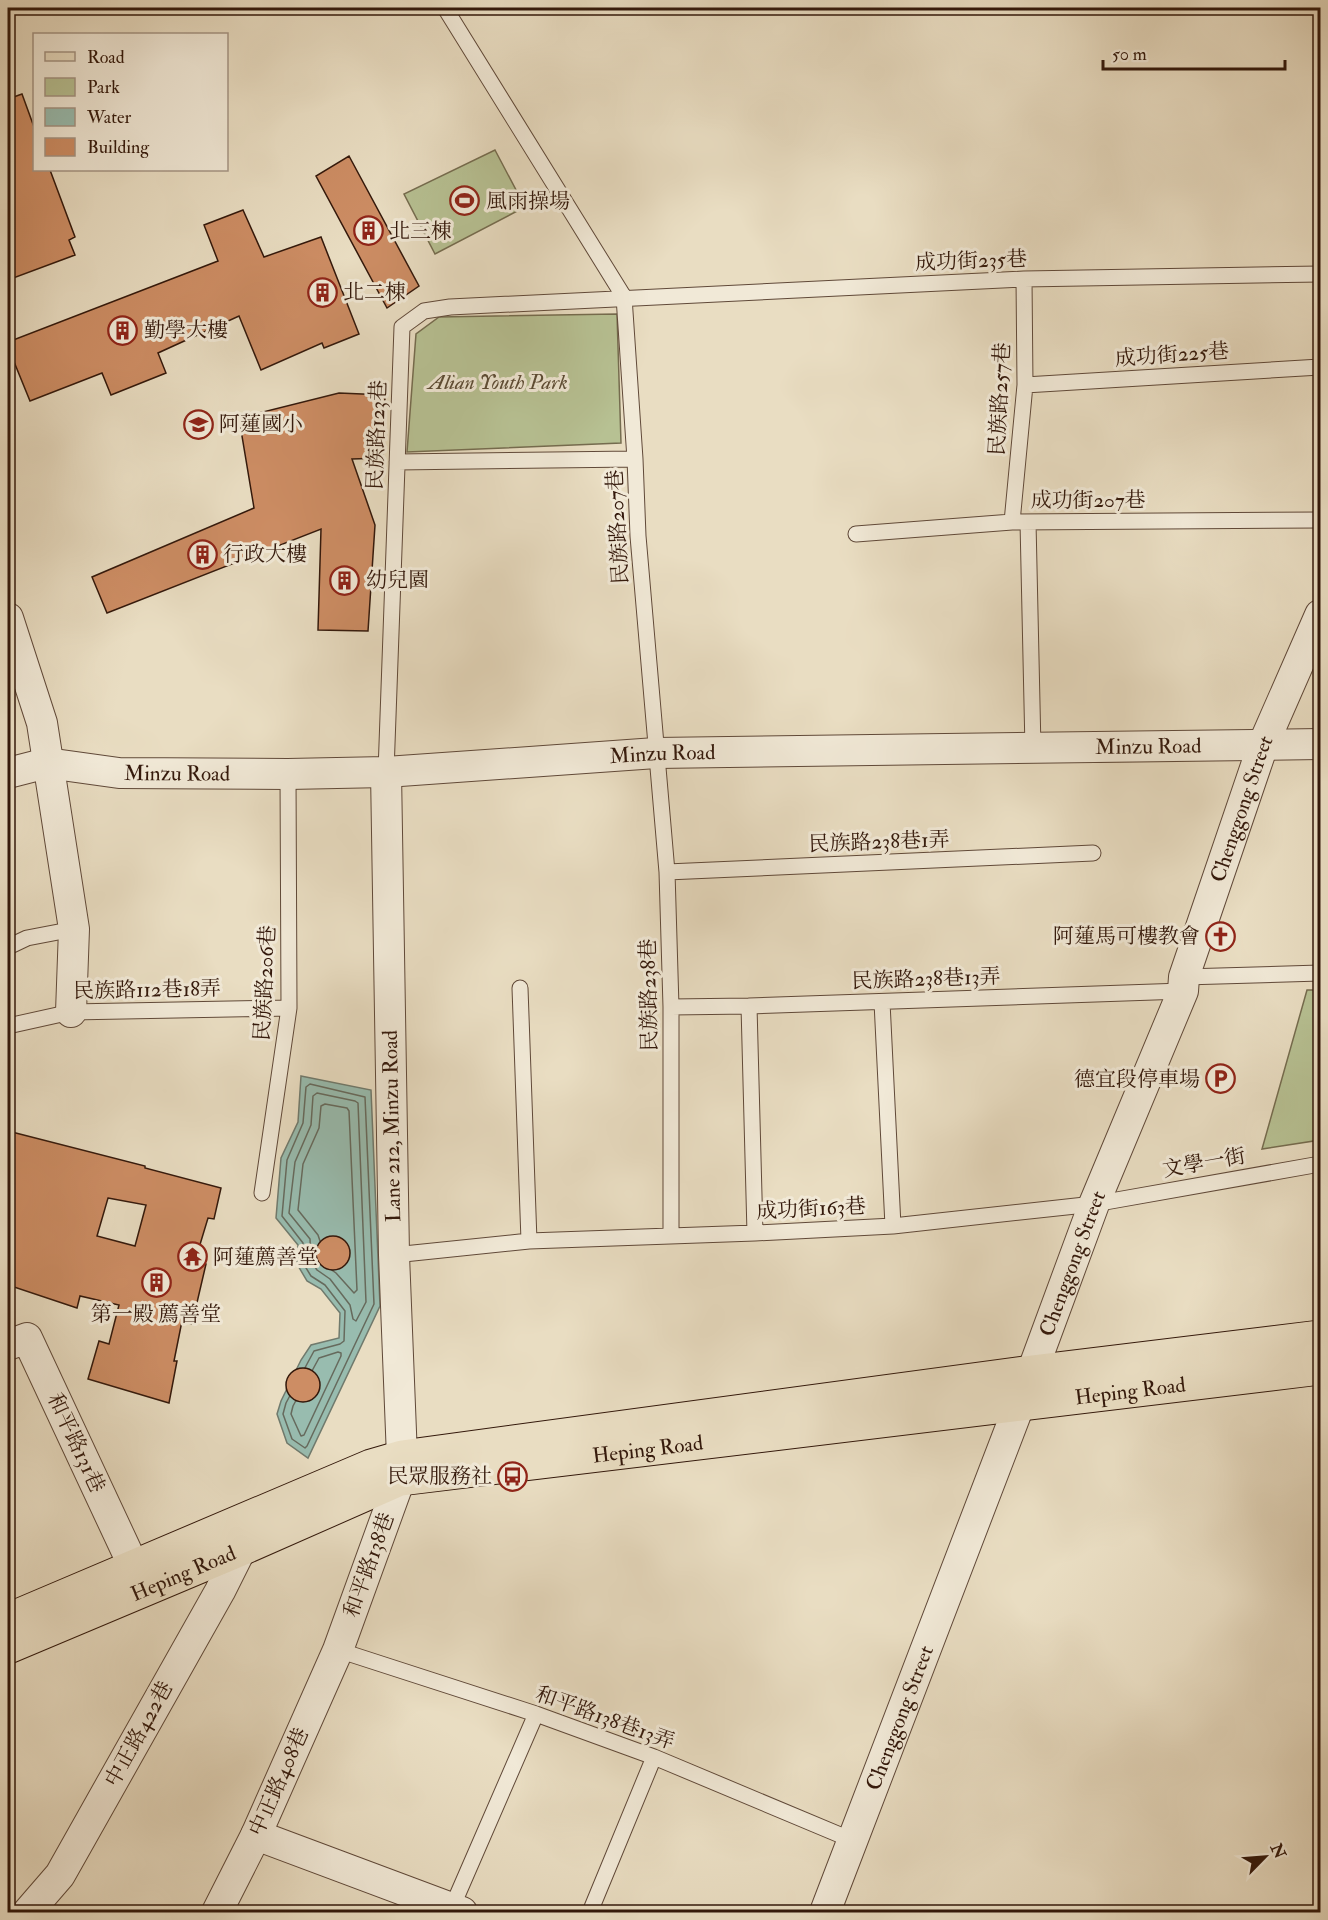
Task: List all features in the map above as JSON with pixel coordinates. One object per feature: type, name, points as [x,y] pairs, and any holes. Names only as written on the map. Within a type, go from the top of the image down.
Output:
[{"type":"main road","name":"Heping Road","points":[[11,1627],[241,1549],[400,1468],[1032,1372],[1320,1337]]},
{"type":"main road","name":"Heping Road","points":[[11,1627],[134,1567],[371,1466],[400,1468],[1020,1404],[1320,1368]]},
{"type":"street","name":"Chenggong Street","points":[[825,1912],[1020,1404],[1094,1204],[1183,984],[1263,745],[1320,615]]},
{"type":"street","points":[[8,618],[42,723],[74,929],[71,1012]]},
{"type":"street","name":"Minzu Road","points":[[8,773],[47,763],[119,773],[288,774],[386,772],[656,753],[1320,744]]},
{"type":"street","name":"Lane 212, Minzu Road","points":[[386,772],[400,1468]]},
{"type":"street","name":"和平路131巷","points":[[8,1345],[27,1338],[134,1567]]},
{"type":"street","name":"和平路138巷","points":[[338,1650],[400,1468]]},
{"type":"street","name":"中正路422巷","points":[[28,1912],[60,1875],[220,1591],[241,1549]]},
{"type":"street","name":"中正路408巷","points":[[218,1912],[256,1835],[338,1650]]},
{"type":"street","points":[[256,1835],[455,1911]]},
{"type":"lane","points":[[445,8],[624,297]]},
{"type":"lane","name":"成功街235巷","points":[[624,297],[1024,279],[1320,274]]},
{"type":"lane","name":"民族路257巷","points":[[1012,522],[1025,385],[1024,279]]},
{"type":"lane","name":"民族路207巷","points":[[624,297],[638,536],[656,753]]},
{"type":"lane","name":"民族路123巷","points":[[386,772],[402,327],[424,311],[450,307],[624,297]]},
{"type":"lane","name":"成功街225巷","points":[[1025,385],[1320,367]]},
{"type":"lane","points":[[397,462],[635,459]]},
{"type":"lane","name":"成功街207巷","points":[[856,534],[1012,522],[1320,520]]},
{"type":"lane","points":[[1028,522],[1033,749]]},
{"type":"lane","name":"民族路238巷","points":[[656,753],[667,872],[671,1007],[671,1236]]},
{"type":"lane","name":"民族路206巷","points":[[262,1193],[289,1008],[288,774]]},
{"type":"lane","name":"民族路238巷1弄","points":[[667,872],[1093,853]]},
{"type":"lane","points":[[8,947],[27,938],[74,929]]},
{"type":"lane","name":"民族路238巷13弄","points":[[671,1007],[882,1002],[1183,984],[1320,973]]},
{"type":"lane","points":[[520,988],[529,1241]]},
{"type":"lane","points":[[882,1002],[893,1226]]},
{"type":"lane","points":[[749,1006],[755,1233]]},
{"type":"lane","name":"民族路112巷18弄","points":[[8,1026],[71,1012],[289,1008]]},
{"type":"lane","name":"文學一街","points":[[1094,1204],[1320,1164]]},
{"type":"lane","name":"成功街163巷","points":[[394,1255],[529,1241],[893,1226],[1094,1204]]},
{"type":"lane","name":"和平路138巷13弄","points":[[338,1650],[536,1714],[654,1757],[852,1840]]},
{"type":"lane","points":[[455,1911],[536,1714]]},
{"type":"lane","points":[[590,1912],[654,1757]]},
{"type":"green space","name":"風雨操場","points":[[495,150],[525,207],[435,254],[404,194]]},
{"type":"green space","name":"Alian Youth Park","points":[[617,314],[621,443],[407,452],[416,334],[439,317]]},
{"type":"green space","points":[[1307,990],[1320,990],[1320,1140],[1262,1149]]},
{"type":"water","points":[[301,1076],[371,1090],[380,1306],[308,1458],[287,1443],[277,1414],[301,1360],[311,1345],[339,1338],[340,1313],[321,1289],[307,1281],[297,1264],[298,1245],[276,1218],[281,1158],[298,1122]]},
{"type":"building","points":[[22,94],[33,124],[33,171],[50,171],[75,237],[69,240],[75,255],[8,280],[8,99]]},
{"type":"building","name":"北三棟","points":[[349,156],[419,286],[387,308],[316,176]]},
{"type":"building","points":[[243,210],[264,257],[321,237],[359,334],[324,348],[322,343],[261,370],[239,316],[158,353],[166,373],[111,395],[102,373],[30,401],[8,342],[218,261],[204,225]]},
{"type":"building","points":[[339,393],[385,395],[383,458],[352,459],[375,525],[368,631],[318,630],[321,529],[107,613],[92,577],[254,508],[239,418]]},
{"type":"building","points":[[8,1131],[221,1188],[214,1219],[208,1218],[195,1261],[206,1264],[192,1324],[182,1321],[169,1403],[88,1379],[99,1341],[109,1344],[119,1305],[80,1296],[77,1308],[8,1285]],"holes":[[[108,1198],[146,1205],[135,1246],[97,1236]]]},
{"type":"building","points":[[333,1236],[345,1241],[350,1253],[345,1265],[333,1270],[321,1265],[316,1253],[321,1241]]},
{"type":"building","points":[[303,1368],[315,1373],[320,1385],[315,1397],[303,1402],[291,1397],[286,1385],[291,1373]]},
{"type":"place","name":"風雨操場","points":[[465,201]]},
{"type":"place","name":"北三棟","points":[[368,231]]},
{"type":"place","name":"北二棟","points":[[322,292]]},
{"type":"place","name":"勤學大樓","points":[[123,330]]},
{"type":"place","name":"阿蓮國小","points":[[198,424]]},
{"type":"place","name":"行政大樓","points":[[202,554]]},
{"type":"place","name":"幼兒園","points":[[345,580]]},
{"type":"place","name":"阿蓮馬可樓教會","points":[[1221,936]]},
{"type":"place","name":"德宜段停車場","points":[[1221,1079]]},
{"type":"place","name":"阿蓮薦善堂","points":[[192,1257]]},
{"type":"place","name":"第一殿 薦善堂","points":[[156,1283]]},
{"type":"place","name":"民眾服務社","points":[[513,1476]]}]
